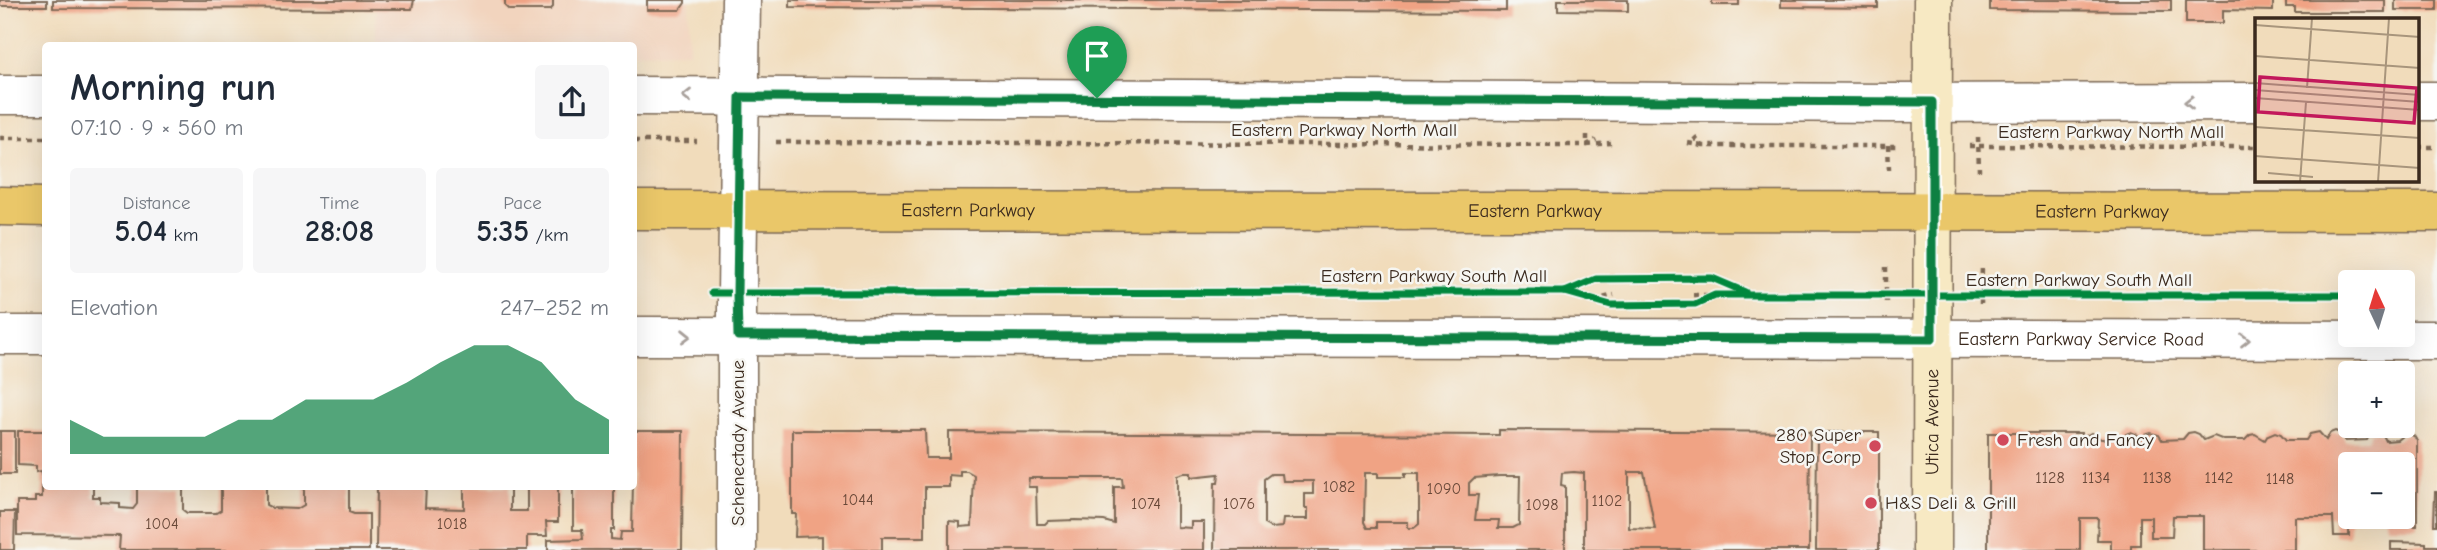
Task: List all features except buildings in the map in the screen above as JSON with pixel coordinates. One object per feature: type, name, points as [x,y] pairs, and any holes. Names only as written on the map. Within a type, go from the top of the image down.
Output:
[{"type":"main road","name":"Utica Avenue","points":[[1933,0],[1933,550]]},
{"type":"main road","points":[[0,206],[42,207]]},
{"type":"main road","name":"Eastern Parkway","points":[[637,210],[2437,212]]},
{"type":"street","name":"Schenectady Avenue","points":[[737,550],[741,0]]},
{"type":"street","points":[[0,95],[42,95]]},
{"type":"street","points":[[637,96],[2255,102]]},
{"type":"street","points":[[0,335],[42,335]]},
{"type":"street","name":"Eastern Parkway Service Road","points":[[637,336],[2437,340]]},
{"type":"path","points":[[1689,131],[1703,146]]},
{"type":"path","points":[[1888,133],[1889,169]]},
{"type":"path","points":[[1978,133],[1979,171]]},
{"type":"path","points":[[1587,145],[1603,135]]},
{"type":"path","points":[[0,138],[42,138]]},
{"type":"path","points":[[637,141],[697,141]]},
{"type":"path","points":[[1688,143],[1703,146],[1901,146]]},
{"type":"path","points":[[1981,307],[1982,266]]},
{"type":"path","points":[[1886,267],[1886,308]]},
{"type":"path","points":[[1732,286],[1752,295],[1766,295]]},
{"type":"path","points":[[1593,300],[1614,295]]},
{"type":"path","points":[[1693,295],[1716,295]]},
{"type":"shaded area","points":[[376,0],[689,0],[689,52],[637,53],[637,42],[376,42]]},
{"type":"cycle path","points":[[738,336],[739,210]]},
{"type":"cycle path","points":[[1565,292],[1596,279],[1712,278],[1745,292]]},
{"type":"cycle path","name":"Eastern Parkway South Mall","points":[[712,293],[1565,292],[1611,305],[1695,304],[1715,295],[2338,295]]},
{"type":"place","name":"Fresh and Fancy","points":[[2003,440]]},
{"type":"place","name":"280 Super Stop Corp","points":[[1875,446]]},
{"type":"place","name":"H&S Deli & Grill","points":[[1871,503]]},
{"type":"route","points":[[740,97],[1097,98],[1932,102],[1932,339],[738,336],[740,97]]}]
